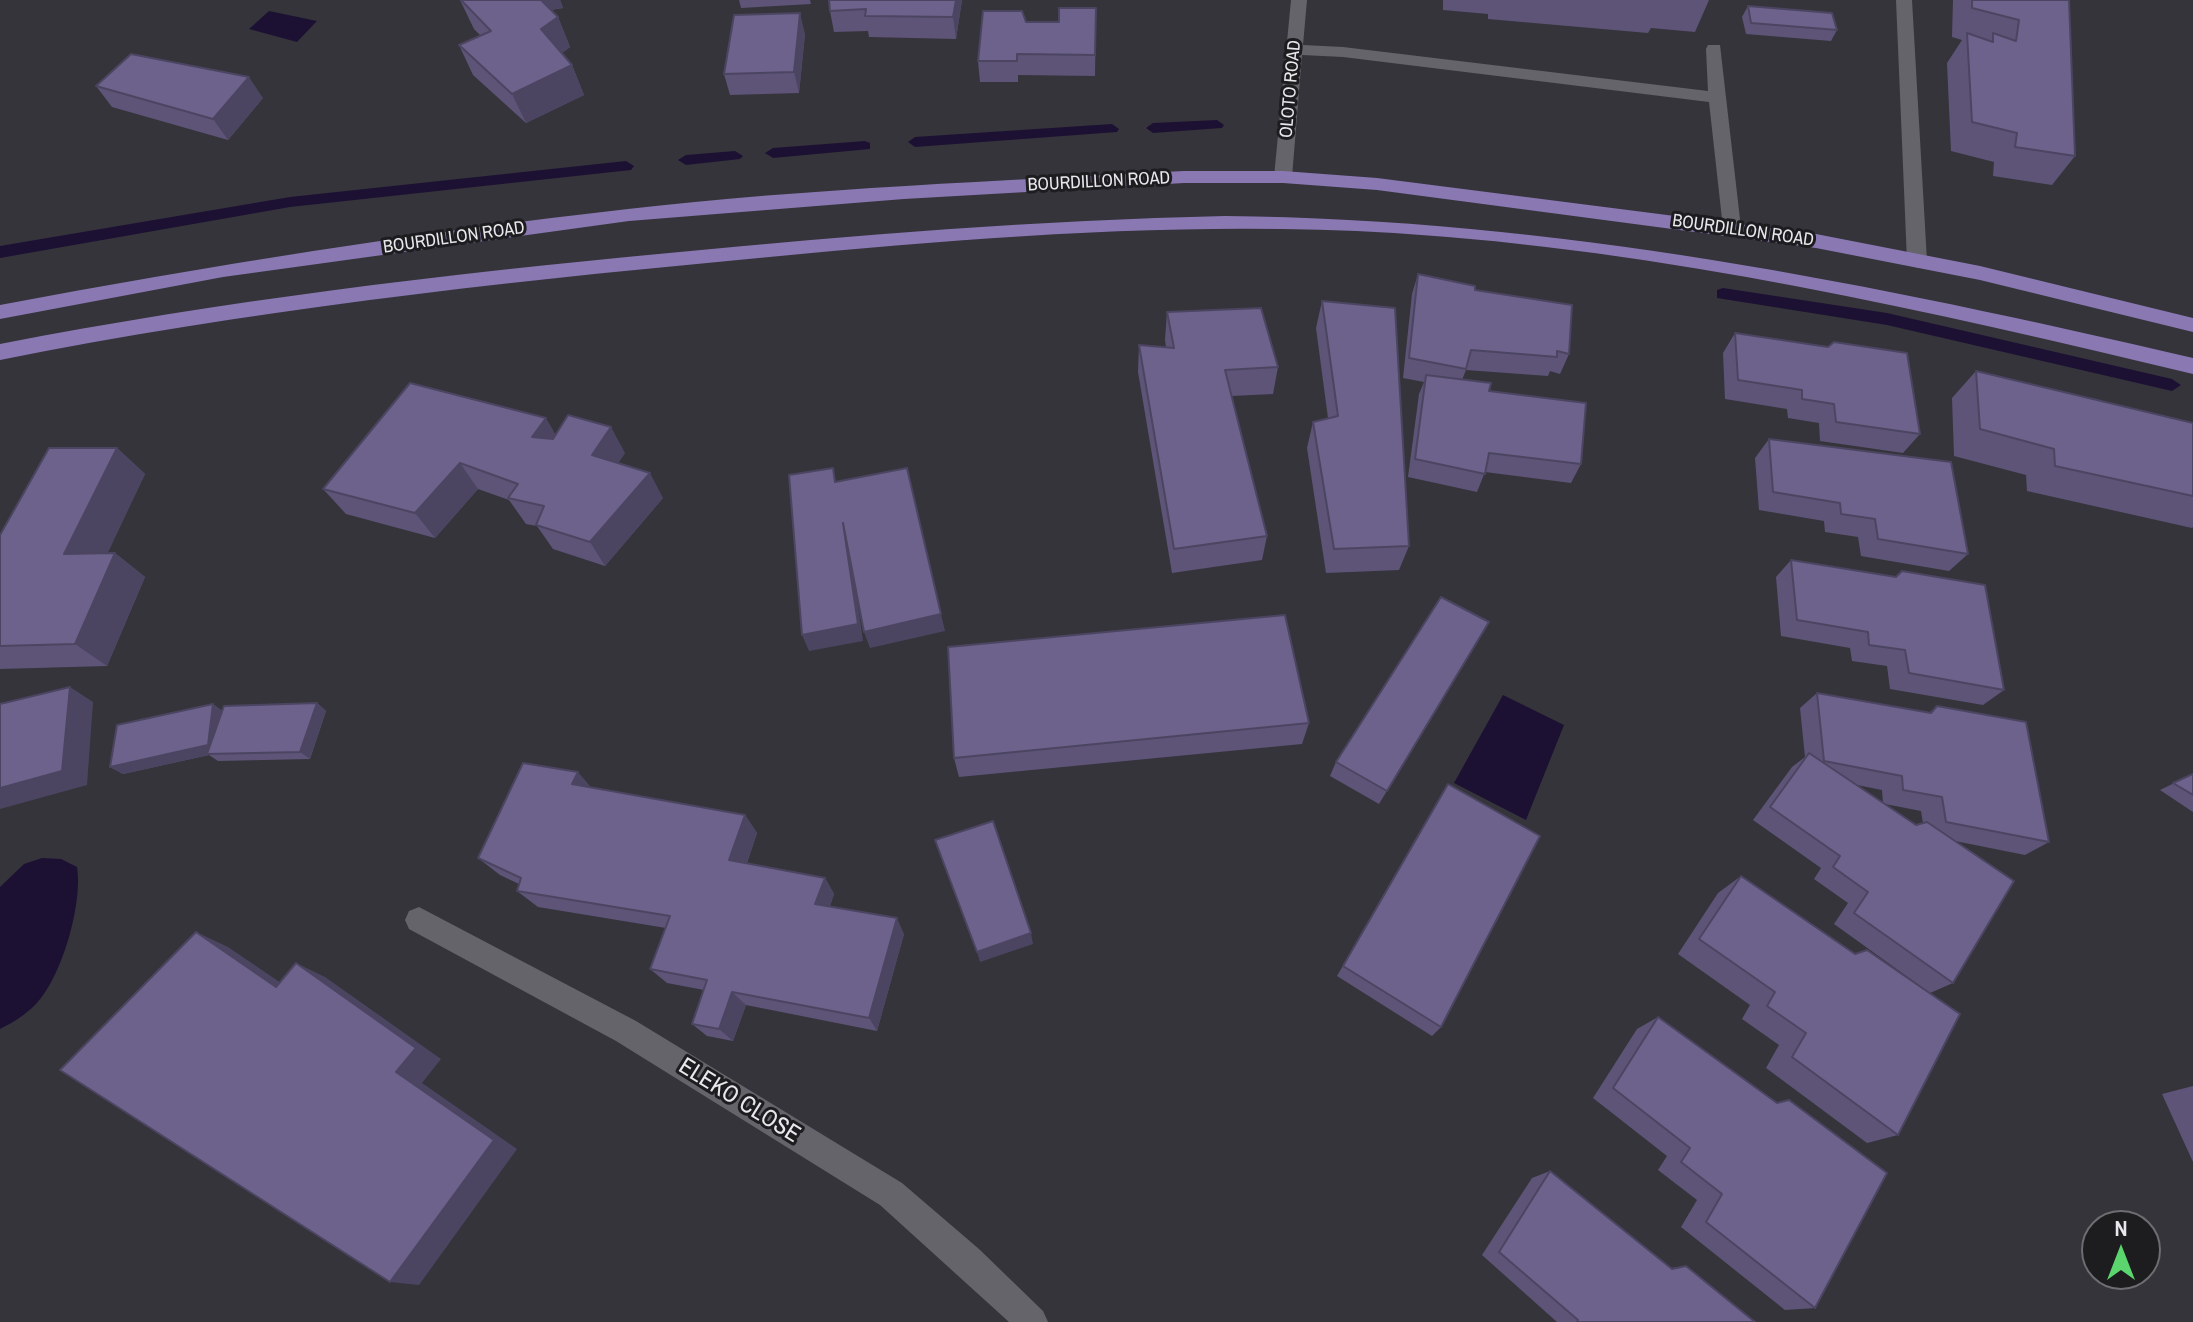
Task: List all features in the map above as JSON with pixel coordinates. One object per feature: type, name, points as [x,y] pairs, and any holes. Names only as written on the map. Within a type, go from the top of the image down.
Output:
[{"type":"main road","name":"BOURDILLON ROAD","points":[[0,312],[223,270],[629,215],[904,193],[1169,178],[1283,177],[1377,184],[1732,228],[1917,261],[2193,325]]},
{"type":"main road","name":"BOURDILLON ROAD","points":[[0,352],[259,304],[467,278],[854,242],[1235,224],[1393,227],[1709,264],[1831,283],[2193,366]]},
{"type":"street","name":"OLOTO ROAD","points":[[1283,177],[1299,0]]},
{"type":"street","points":[[1904,0],[1917,261]]},
{"type":"street","points":[[1714,49],[1732,228]]},
{"type":"street","points":[[1295,50],[1343,52],[1717,98]]},
{"type":"street","name":"ELEKO CLOSE","points":[[419,920],[626,1031],[891,1194],[968,1260],[1032,1322]]},
{"type":"shaded area","points":[[269,11],[317,21],[297,42],[249,29]]},
{"type":"shaded area","points":[[1503,695],[1564,725],[1526,820],[1454,783]]},
{"type":"shaded area","points":[[42,858],[61,859],[77,867],[74,919],[62,958],[45,992],[28,1012],[0,1029],[0,887],[24,864]]},
{"type":"building","points":[[461,0],[541,0],[558,17],[541,29],[572,65],[512,94],[459,45],[491,31]]},
{"type":"building","points":[[829,0],[956,0],[953,17],[865,16],[866,9],[830,11]]},
{"type":"building","points":[[1972,0],[2069,0],[2075,156],[2015,147],[2017,133],[1972,122],[1967,33],[1993,42],[1993,33],[2016,41],[2019,20],[1972,8]]},
{"type":"building","points":[[1748,6],[1832,13],[1837,30],[1751,23]]},
{"type":"building","points":[[1059,8],[1096,8],[1095,55],[1017,54],[1017,61],[978,61],[983,11],[1022,11],[1026,22],[1059,22]]},
{"type":"building","points":[[800,13],[794,72],[724,74],[734,15]]},
{"type":"building","points":[[131,54],[249,77],[213,119],[96,86]]},
{"type":"building","points":[[1418,274],[1475,286],[1475,290],[1572,305],[1569,354],[1557,351],[1557,357],[1471,350],[1466,369],[1409,358]]},
{"type":"building","points":[[1322,301],[1395,308],[1409,546],[1334,549],[1313,422],[1338,416]]},
{"type":"building","points":[[1261,308],[1278,367],[1225,370],[1267,536],[1174,549],[1139,345],[1174,348],[1167,312]]},
{"type":"building","points":[[1735,333],[1828,347],[1834,342],[1907,353],[1920,434],[1836,422],[1834,404],[1802,399],[1802,390],[1738,380]]},
{"type":"building","points":[[1976,371],[2193,423],[2193,496],[2055,466],[2054,449],[1980,429]]},
{"type":"building","points":[[1426,375],[1491,383],[1489,391],[1586,403],[1581,464],[1489,453],[1485,474],[1415,459]]},
{"type":"building","points":[[410,383],[546,418],[532,437],[553,439],[568,415],[611,427],[592,455],[650,473],[590,542],[536,525],[544,506],[508,498],[518,484],[460,463],[415,513],[323,489]]},
{"type":"building","points":[[1769,439],[1951,462],[1968,554],[1878,539],[1875,519],[1841,514],[1840,503],[1773,492]]},
{"type":"building","points":[[49,448],[117,448],[64,554],[115,553],[75,644],[0,646],[0,535]]},
{"type":"building","points":[[833,468],[835,482],[907,468],[941,614],[864,632],[843,523],[858,624],[802,635],[789,475]]},
{"type":"building","points":[[1791,560],[1896,577],[1902,571],[1985,585],[2004,690],[1909,673],[1905,650],[1869,645],[1868,632],[1797,620]]},
{"type":"building","points":[[1441,597],[1489,622],[1387,791],[1336,762]]},
{"type":"building","points":[[1285,615],[1309,723],[954,758],[948,647]]},
{"type":"building","points":[[70,687],[62,771],[0,788],[0,704]]},
{"type":"building","points":[[1817,693],[1931,713],[1937,706],[2026,722],[2049,842],[1946,822],[1942,797],[1903,790],[1902,776],[1824,761]]},
{"type":"building","points":[[317,703],[300,752],[207,754],[224,706]]},
{"type":"building","points":[[213,704],[208,745],[110,767],[117,725]]},
{"type":"building","points":[[1809,753],[1916,825],[1927,822],[2014,881],[1953,983],[1854,913],[1868,892],[1833,867],[1840,856],[1770,807]]},
{"type":"building","points":[[523,763],[578,772],[572,784],[745,815],[729,860],[825,878],[815,904],[897,918],[869,1018],[732,992],[719,1029],[692,1024],[707,980],[650,969],[670,916],[517,891],[521,878],[478,858]]},
{"type":"building","points":[[2193,774],[2193,795],[2173,783]]},
{"type":"building","points":[[1448,784],[1540,836],[1441,1027],[1343,966]]},
{"type":"building","points":[[993,821],[1031,933],[977,952],[935,840]]},
{"type":"building","points":[[1741,876],[1855,954],[1867,950],[1960,1014],[1898,1135],[1792,1057],[1806,1033],[1767,1006],[1775,992],[1699,939]]},
{"type":"building","points":[[196,932],[276,987],[296,963],[416,1048],[396,1072],[494,1140],[390,1282],[60,1070]]},
{"type":"building","points":[[1658,1017],[1777,1103],[1789,1100],[1887,1173],[1815,1308],[1706,1222],[1722,1194],[1681,1162],[1690,1148],[1613,1088]]},
{"type":"building","points":[[1550,1171],[1672,1269],[1686,1266],[1755,1322],[1577,1322],[1499,1252]]},
{"type":"waterway","points":[[1153,128],[1217,125]]},
{"type":"waterway","points":[[915,142],[1112,129]]},
{"type":"waterway","points":[[773,153],[865,146]]},
{"type":"waterway","points":[[686,160],[735,156]]},
{"type":"waterway","points":[[0,252],[290,202],[626,166]]},
{"type":"waterway","points":[[1723,294],[1887,319],[2172,385]]}]
